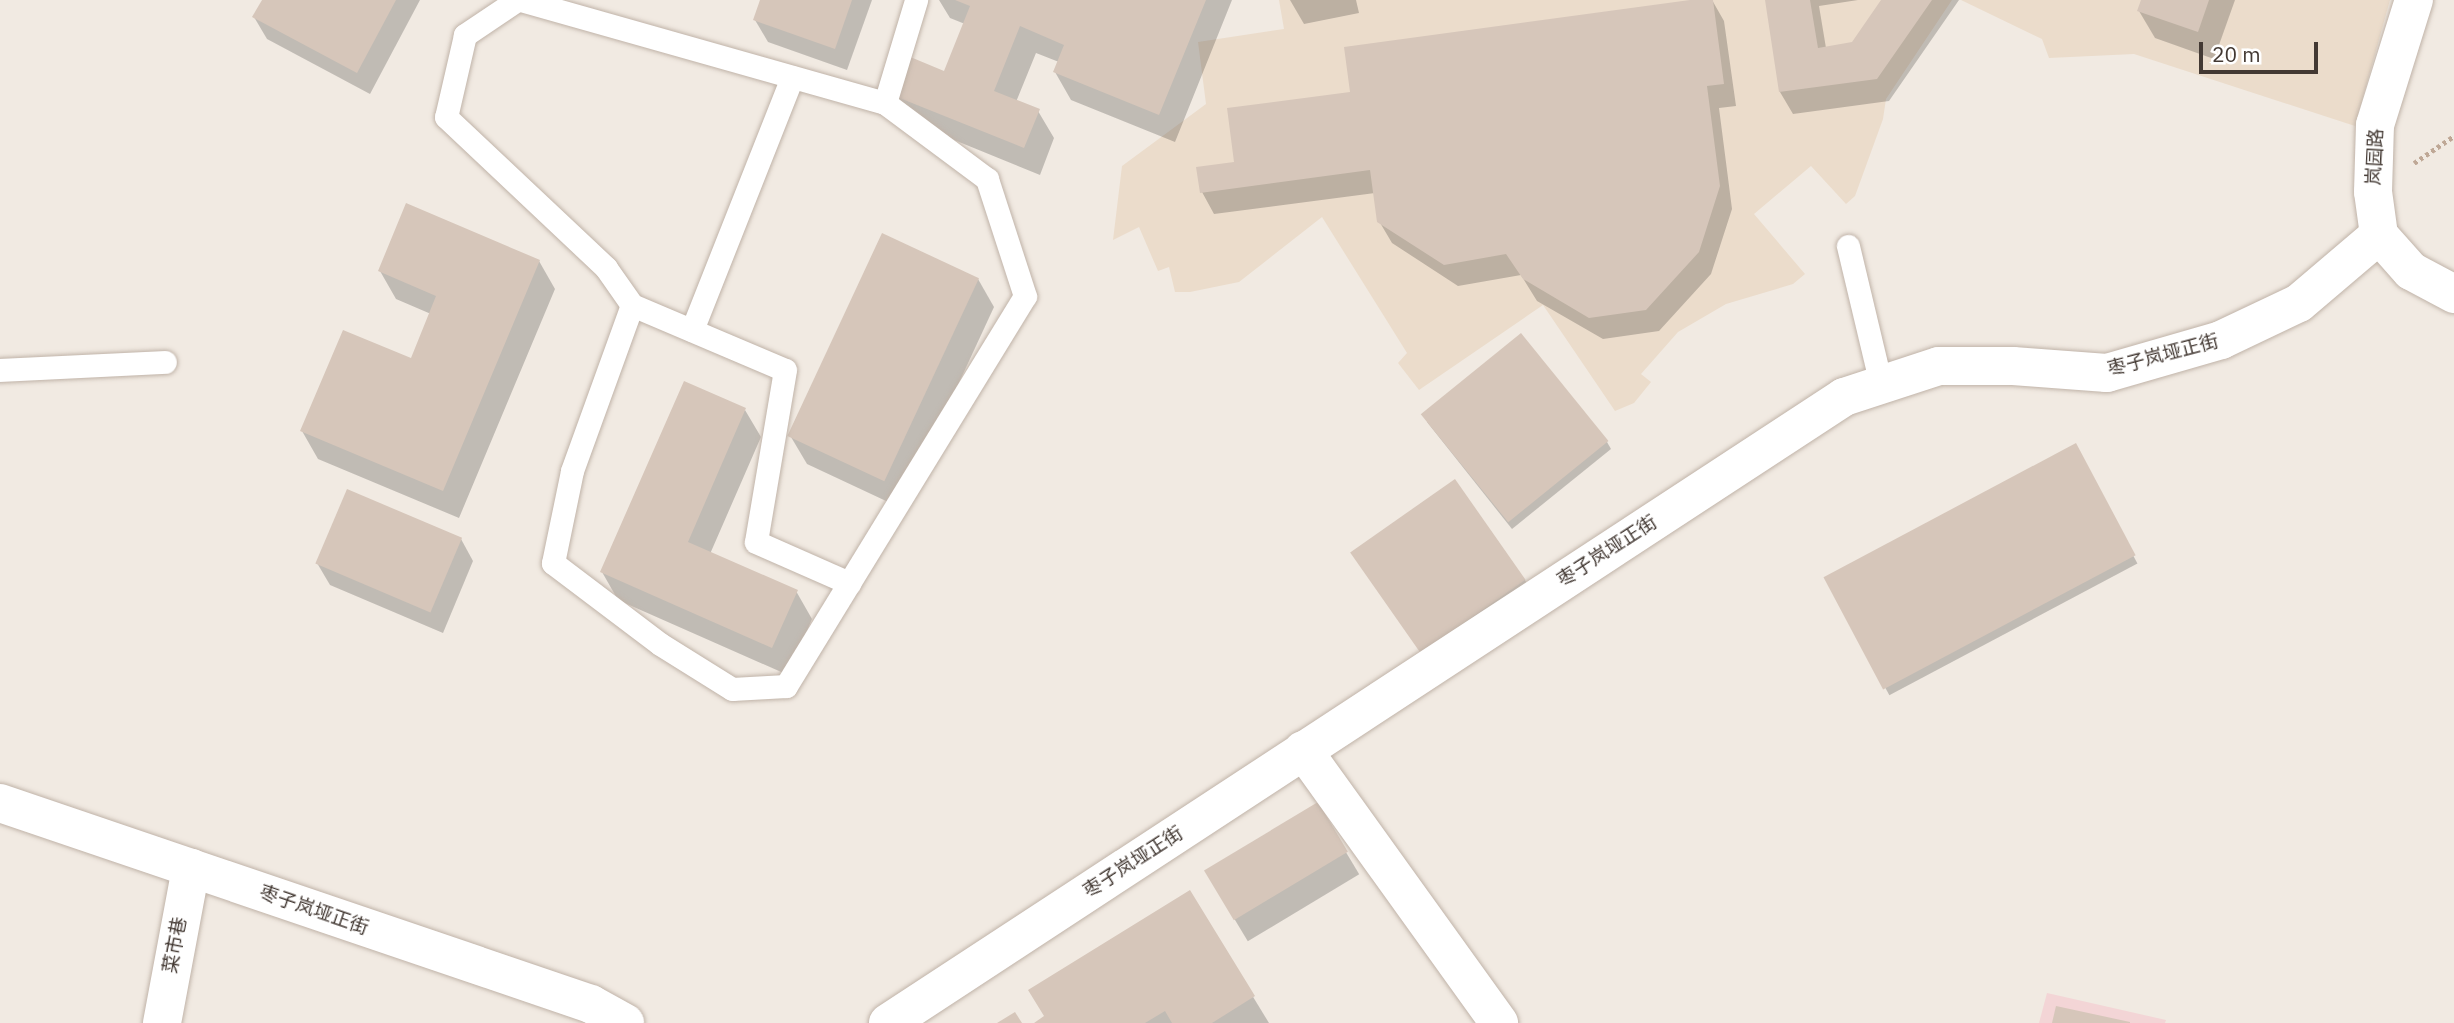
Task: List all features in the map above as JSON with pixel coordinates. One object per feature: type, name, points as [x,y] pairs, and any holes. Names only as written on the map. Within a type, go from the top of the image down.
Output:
[{"type":"street","name":"岚园路","points":[[2379,235],[2373,192],[2375,125],[2414,0]]},
{"type":"street","points":[[2379,235],[2411,271],[2454,294]]},
{"type":"street","name":"枣子岚垭正街","points":[[888,1023],[1844,397],[1940,366],[2012,366],[2107,373],[2209,343],[2298,303],[2379,235]]},
{"type":"street","points":[[1303,751],[1499,1023]]},
{"type":"street","name":"枣子岚垭正街","points":[[0,803],[591,1004],[625,1023]]},
{"type":"street","name":"菜市巷","points":[[162,1023],[191,868]]},
{"type":"lane","points":[[632,305],[572,471],[553,563],[660,644],[732,689],[786,686],[1025,296],[987,179],[885,103],[520,0],[465,35],[446,117],[606,268],[632,305],[785,370],[756,542],[849,583]]},
{"type":"lane","points":[[885,103],[916,0]]},
{"type":"lane","points":[[692,330],[792,76]]},
{"type":"lane","points":[[1848,246],[1881,385]]},
{"type":"lane","points":[[0,370],[165,362]]},
{"type":"shaded area","points":[[1279,0],[1952,0],[1886,99],[1883,119],[1855,196],[1846,204],[1811,166],[1754,214],[1805,274],[1793,284],[1726,304],[1678,332],[1641,374],[1651,382],[1634,403],[1615,411],[1543,305],[1419,390],[1398,363],[1407,353],[1322,217],[1239,282],[1190,292],[1175,292],[1169,267],[1158,271],[1139,227],[1113,240],[1122,166],[1206,104],[1198,42],[1284,29]]},
{"type":"shaded area","points":[[1961,0],[2390,0],[2355,126],[2134,54],[2049,58],[2042,39]]},
{"type":"shaded area","points":[[2047,993],[2166,1020],[2165,1023],[2039,1023]]},
{"type":"building","points":[[262,0],[396,0],[357,73],[252,17]]},
{"type":"building","points":[[760,0],[852,0],[835,49],[753,20]]},
{"type":"building","points":[[955,0],[1206,0],[1159,115],[1053,72],[1064,45],[1020,26],[994,91],[1040,109],[1024,148],[892,95],[908,56],[944,71],[970,6]]},
{"type":"building","points":[[1690,0],[1713,0],[1724,84],[1707,86],[1720,186],[1699,252],[1646,310],[1589,318],[1523,279],[1506,254],[1444,265],[1377,222],[1370,170],[1200,193],[1196,167],[1234,162],[1227,108],[1350,92],[1344,47]]},
{"type":"building","points":[[1765,0],[1810,0],[1818,48],[1852,42],[1881,0],[1932,0],[1877,79],[1779,92]]},
{"type":"building","points":[[2141,0],[2209,0],[2198,32],[2137,11]]},
{"type":"building","points":[[406,203],[540,260],[443,491],[300,431],[343,330],[411,358],[436,296],[378,271]]},
{"type":"building","points":[[882,233],[979,278],[884,481],[787,436]]},
{"type":"building","points":[[1521,333],[1608,441],[1508,522],[1421,414]]},
{"type":"building","points":[[684,381],[746,408],[688,542],[798,590],[772,648],[600,572]]},
{"type":"building","points":[[2076,443],[2136,555],[1883,689],[1823,577]]},
{"type":"building","points":[[1455,479],[1526,580],[1421,653],[1350,552]]},
{"type":"building","points":[[347,489],[462,538],[430,612],[315,564]]},
{"type":"building","points":[[1318,802],[1348,852],[1234,920],[1204,871]]},
{"type":"building","points":[[1190,890],[1255,996],[1212,1023],[1172,1023],[1165,1011],[1145,1023],[1034,1023],[1044,1016],[1028,990]]},
{"type":"building","points":[[2056,1006],[2130,1022],[2130,1023],[2052,1023]]},
{"type":"building","points":[[1015,1012],[1022,1023],[997,1023]]}]
